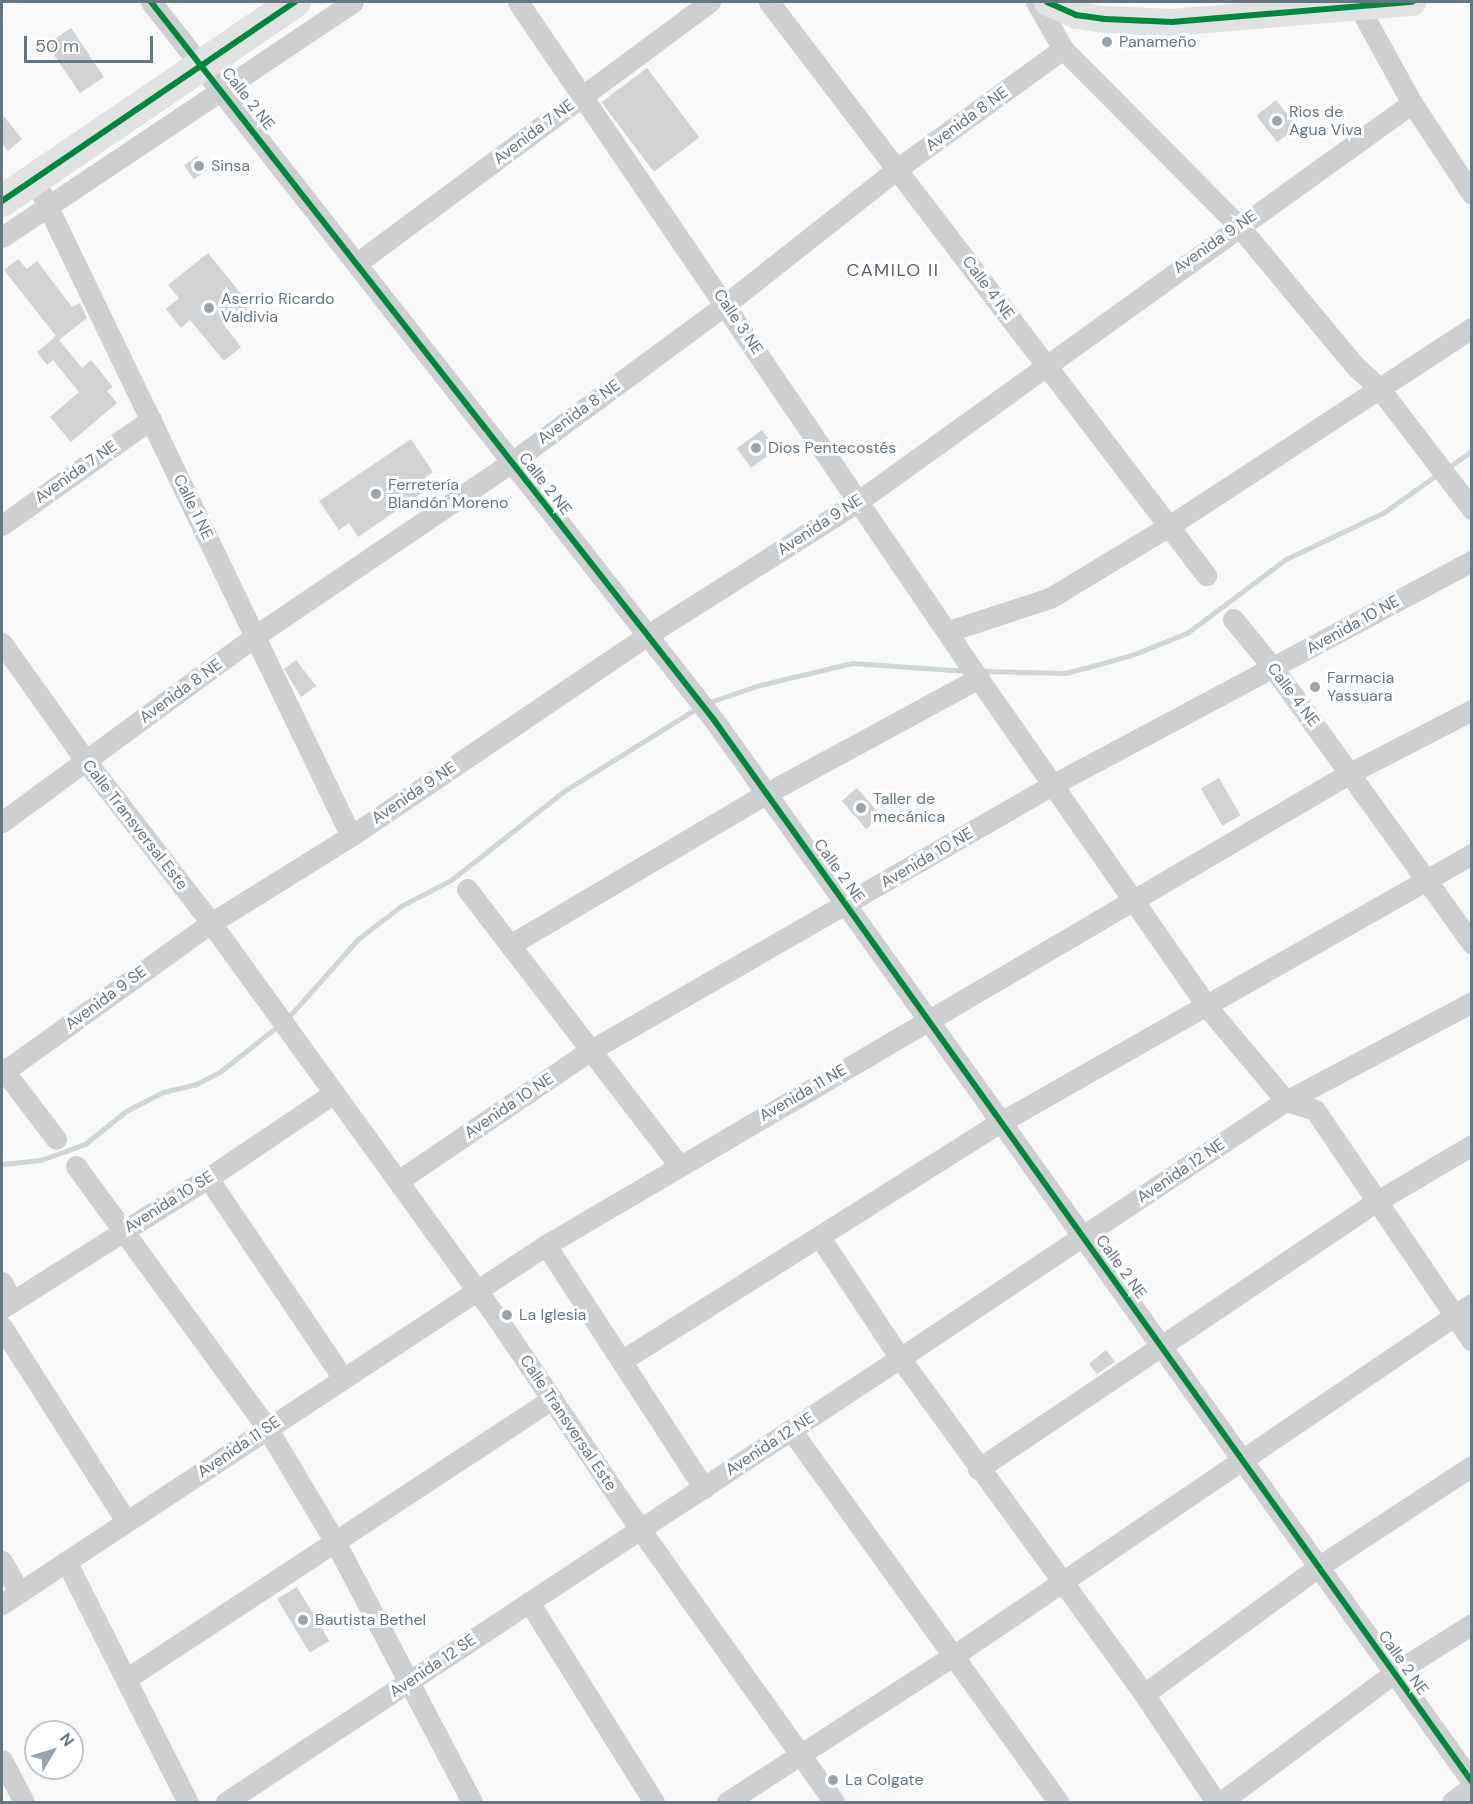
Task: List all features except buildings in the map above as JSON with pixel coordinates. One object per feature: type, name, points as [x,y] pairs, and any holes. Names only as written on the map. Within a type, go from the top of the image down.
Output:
[{"type":"highway","points":[[12,188],[296,2]]},
{"type":"main road","points":[[1047,2],[1076,15],[1105,19],[1172,22],[1412,2]]},
{"type":"street","name":"Calle 2 NE","points":[[151,2],[223,89],[646,636],[714,720],[1472,1782]]},
{"type":"street","points":[[2,237],[353,2]]},
{"type":"street","name":"Calle 3 NE","points":[[518,2],[953,636],[977,677],[1052,785],[1208,1008],[1286,1101]]},
{"type":"street","name":"Avenida 7 NE","points":[[357,263],[711,2]]},
{"type":"street","name":"Calle 4 NE","points":[[769,2],[1206,575]]},
{"type":"street","points":[[1035,2],[1063,49],[1238,225],[1356,367],[1378,388],[1425,445],[1472,509]]},
{"type":"street","points":[[1359,7],[1412,104],[1472,194]]},
{"type":"street","name":"Avenida 8 NE","points":[[2,822],[255,636],[512,462],[726,304],[897,170],[1063,49]]},
{"type":"street","name":"Avenida 9 NE","points":[[211,922],[351,836],[646,636],[860,500],[1238,225],[1412,104]]},
{"type":"street","name":"Calle 1 NE","points":[[12,188],[46,208],[151,419],[351,836]]},
{"type":"street","points":[[953,636],[1050,598],[1169,526],[1472,328]]},
{"type":"street","name":"Avenida 7 NE","points":[[2,525],[151,419]]},
{"type":"street","name":"Avenida 10 NE","points":[[398,1181],[591,1050],[847,906],[1052,785],[1274,669],[1472,561]]},
{"type":"street","name":"Calle 4 NE","points":[[1233,619],[1274,669],[1472,944]]},
{"type":"street","name":"Calle Transversal Este","points":[[2,643],[86,761],[211,922],[398,1181],[834,1803]]},
{"type":"street","points":[[510,945],[767,793],[977,677]]},
{"type":"street","points":[[1134,902],[1350,773],[1472,710]]},
{"type":"street","points":[[621,1361],[821,1239],[1001,1122],[1208,1008],[1424,879],[1472,854]]},
{"type":"street","points":[[467,889],[679,1166]]},
{"type":"street","name":"Avenida 11 NE","points":[[476,1290],[546,1245],[679,1166],[1134,902]]},
{"type":"street","name":"Avenida 9 SE","points":[[2,1070],[211,922]]},
{"type":"street","name":"Avenida 12 NE","points":[[640,1529],[900,1359],[1286,1101],[1472,1002]]},
{"type":"street","points":[[2,1070],[56,1139]]},
{"type":"street","name":"Avenida 10 SE","points":[[5,1297],[122,1232],[208,1178],[334,1093]]},
{"type":"street","points":[[1286,1101],[1315,1110],[1379,1200],[1472,1341]]},
{"type":"street","points":[[978,1469],[1379,1200],[1472,1145]]},
{"type":"street","points":[[76,1167],[267,1428],[334,1540],[472,1803]]},
{"type":"street","points":[[208,1178],[343,1378]]},
{"type":"street","points":[[821,1239],[900,1359],[1144,1694],[1216,1803]]},
{"type":"street","points":[[546,1245],[704,1488]]},
{"type":"street","name":"Avenida 11 SE","points":[[2,1604],[476,1290]]},
{"type":"street","points":[[727,1803],[953,1656],[1240,1458],[1472,1304]]},
{"type":"street","points":[[2,1327],[126,1521]]},
{"type":"street","points":[[126,1679],[334,1540],[552,1399]]},
{"type":"street","points":[[791,1430],[1058,1803]]},
{"type":"street","points":[[1144,1694],[1318,1567],[1472,1466]]},
{"type":"street","name":"Avenida 12 SE","points":[[226,1803],[640,1529]]},
{"type":"street","points":[[66,1561],[188,1803]]},
{"type":"street","points":[[2,1562],[19,1592]]},
{"type":"street","points":[[529,1602],[654,1803]]},
{"type":"street","points":[[1221,1803],[1394,1673],[1472,1624]]},
{"type":"street","points":[[2,1760],[8,1786],[24,1803]]},
{"type":"street","points":[[1452,1803],[1472,1787]]},
{"type":"waterway","points":[[1446,469],[1472,451]]},
{"type":"waterway","points":[[980,671],[1066,673],[1132,655],[1187,633],[1286,559],[1383,513],[1438,474]]},
{"type":"waterway","points":[[707,703],[760,685],[852,663],[967,671]]},
{"type":"waterway","points":[[286,1020],[358,939],[401,906],[451,880],[564,791],[699,707]]},
{"type":"waterway","points":[[2,1164],[41,1160],[85,1144],[126,1111],[163,1092],[194,1085],[221,1071],[278,1026]]},
{"type":"cycle path","points":[[151,2],[714,720],[1472,1782]]},
{"type":"cycle path","points":[[2,201],[295,2]]},
{"type":"cycle path","points":[[1047,2],[1076,15],[1105,19],[1172,22],[1412,2]]},
{"type":"place","name":"Panameño","points":[[1107,42]]},
{"type":"place","name":"Rios de Agua Viva","points":[[1277,121]]},
{"type":"place","name":"Sinsa","points":[[199,166]]},
{"type":"place","name":"Aserrio Ricardo Valdivia","points":[[209,308]]},
{"type":"place","name":"Dios Pentecostés","points":[[756,448]]},
{"type":"place","name":"Ferretería Blandón Moreno","points":[[376,494]]},
{"type":"place","name":"Farmacia Yassuara","points":[[1315,687]]},
{"type":"place","name":"Taller de mecánica","points":[[861,808]]},
{"type":"place","name":"La Iglesia","points":[[507,1315]]},
{"type":"place","name":"Bautista Bethel","points":[[303,1620]]},
{"type":"place","name":"La Colgate","points":[[833,1780]]},
{"type":"district","name":"CAMILO II","points":[[893,270]]}]
